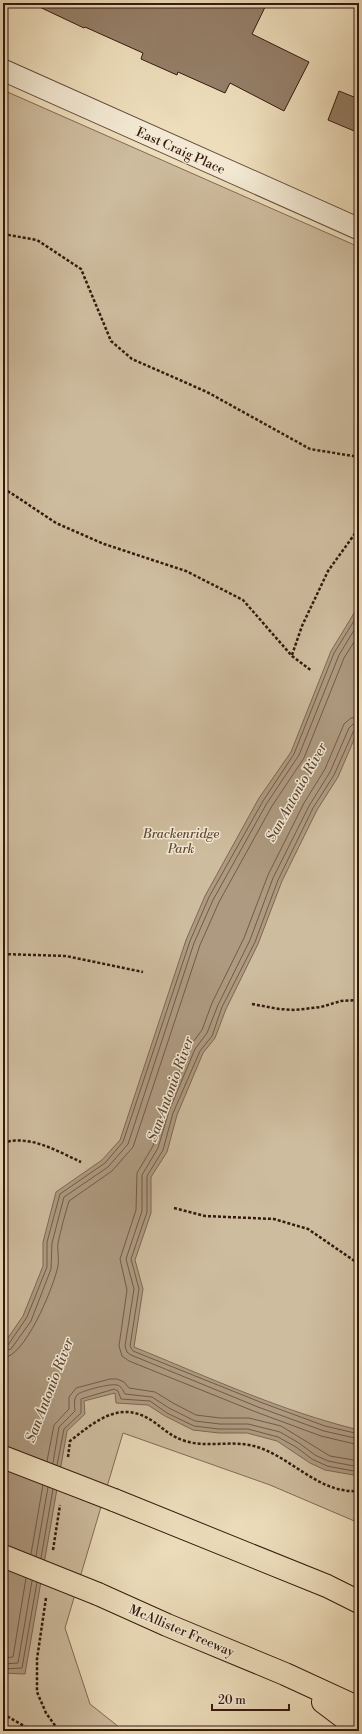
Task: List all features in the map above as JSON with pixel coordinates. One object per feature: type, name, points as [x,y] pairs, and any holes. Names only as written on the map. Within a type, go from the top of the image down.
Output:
[{"type":"highway","points":[[3,1457],[327,1586],[359,1601]]},
{"type":"highway","name":"McAllister Freeway","points":[[3,1556],[98,1594],[167,1625],[285,1674],[359,1708]]},
{"type":"highway","points":[[285,1674],[359,1729]]},
{"type":"street","name":"East Craig Place","points":[[3,70],[359,229]]},
{"type":"path","points":[[3,234],[37,240],[81,269],[111,341],[132,359],[207,392],[310,449],[359,457]]},
{"type":"path","points":[[3,489],[11,492],[56,523],[104,544],[186,571],[243,600],[292,656],[312,671]]},
{"type":"path","points":[[292,656],[302,626],[328,571],[359,528]]},
{"type":"path","points":[[3,954],[66,956],[143,972]]},
{"type":"path","points":[[252,1004],[279,1009],[295,1010],[321,1007],[341,1001],[359,1000]]},
{"type":"path","points":[[3,1143],[10,1141],[24,1141],[48,1147],[81,1162]]},
{"type":"path","points":[[174,1208],[205,1216],[250,1217],[281,1221],[308,1229],[359,1264]]},
{"type":"path","points":[[3,1714],[33,1731]]},
{"type":"green space","name":"Brackenridge Park","points":[[3,90],[359,247],[359,1523],[270,1485],[123,1433],[65,1628],[90,1704],[124,1731],[3,1731]]},
{"type":"water","name":"San Antonio River","points":[[359,605],[359,728],[338,777],[317,810],[282,881],[258,944],[226,1009],[215,1038],[203,1053],[177,1115],[167,1152],[151,1177],[151,1213],[135,1260],[143,1289],[134,1347],[273,1403],[359,1430],[359,1476],[325,1470],[310,1463],[277,1441],[247,1433],[219,1433],[193,1430],[165,1416],[148,1405],[116,1403],[115,1393],[84,1401],[85,1414],[67,1431],[25,1674],[3,1673],[3,1345],[23,1316],[43,1266],[43,1242],[56,1192],[102,1160],[120,1140],[186,940],[205,896],[259,798],[291,752],[331,651]]},
{"type":"building","points":[[31,3],[267,3],[252,34],[309,62],[284,111],[230,83],[225,93],[178,72],[177,75],[141,59],[143,53],[85,27],[84,28]]},
{"type":"building","points":[[339,91],[359,99],[359,133],[328,120]]}]
